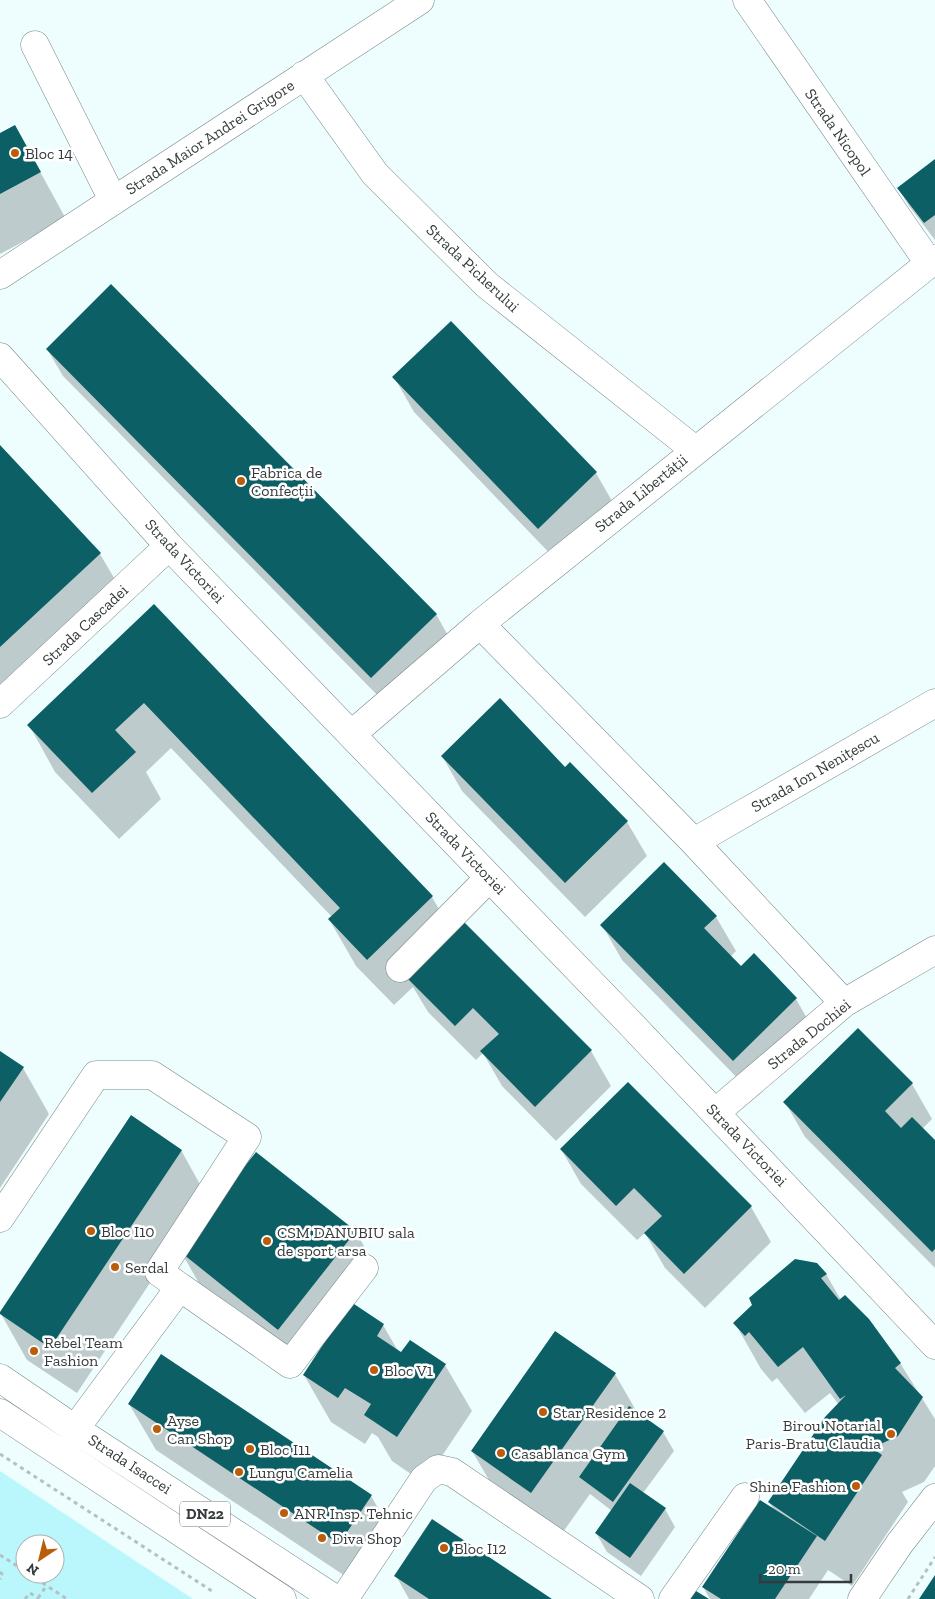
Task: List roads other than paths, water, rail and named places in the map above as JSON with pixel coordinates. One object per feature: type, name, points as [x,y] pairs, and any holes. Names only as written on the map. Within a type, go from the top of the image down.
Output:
[{"type":"street","name":"Strada Maior Andrei Grigore","points":[[0,275],[420,0]]},
{"type":"street","name":"Strada Nicopol","points":[[747,0],[932,261]]},
{"type":"street","points":[[35,45],[113,200]]},
{"type":"street","name":"Strada Picherului","points":[[304,75],[375,174],[487,285],[695,450]]},
{"type":"street","name":"Strada Libertății","points":[[352,734],[480,624],[932,261]]},
{"type":"street","name":"Strada Victoriei","points":[[0,358],[169,546],[716,1112],[935,1345]]},
{"type":"street","name":"Strada Cascadei","points":[[0,704],[169,546]]},
{"type":"street","points":[[480,624],[694,842],[844,1003]]},
{"type":"street","name":"Strada Ion Nenițescu","points":[[694,842],[935,703]]},
{"type":"street","points":[[400,968],[489,878]]},
{"type":"street","name":"Strada Dochiei","points":[[716,1112],[844,1003],[935,950]]},
{"type":"street","points":[[0,1218],[96,1075],[152,1075],[247,1137],[159,1272],[290,1364],[364,1268]]},
{"type":"street","points":[[76,1429],[180,1287]]},
{"type":"street","name":"Strada Isaccei","points":[[0,1378],[335,1599]]},
{"type":"street","name":"Strada Isaccei","points":[[0,1413],[282,1599]]},
{"type":"street","points":[[344,1599],[424,1479],[438,1470],[452,1472],[640,1599]]},
{"type":"street","points":[[673,1599],[745,1497]]},
{"type":"street","points":[[862,1599],[900,1543],[935,1498]]},
{"type":"place","name":"Bloc 14","points":[[15,153]]},
{"type":"place","name":"Fabrica de Confecții","points":[[241,481]]},
{"type":"place","name":"Bloc I10","points":[[91,1231]]},
{"type":"place","name":"CSM DANUBIU sala de sport arsa","points":[[267,1241]]},
{"type":"place","name":"Serdal","points":[[115,1267]]},
{"type":"place","name":"Rebel Team Fashion","points":[[34,1351]]},
{"type":"place","name":"Bloc V1","points":[[374,1370]]},
{"type":"place","name":"Star Residence 2","points":[[543,1412]]},
{"type":"place","name":"Ayse Can Shop","points":[[157,1429]]},
{"type":"place","name":"Birou Notarial Paris-Bratu Claudia","points":[[891,1434]]},
{"type":"place","name":"Bloc I11","points":[[250,1449]]},
{"type":"place","name":"Casablanca Gym","points":[[501,1453]]},
{"type":"place","name":"Lungu Camelia","points":[[239,1472]]},
{"type":"place","name":"Shine Fashion","points":[[856,1486]]},
{"type":"place","name":"ANR Insp. Tehnic","points":[[284,1513]]},
{"type":"place","name":"Diva Shop","points":[[322,1538]]},
{"type":"place","name":"Bloc I12","points":[[444,1548]]}]
